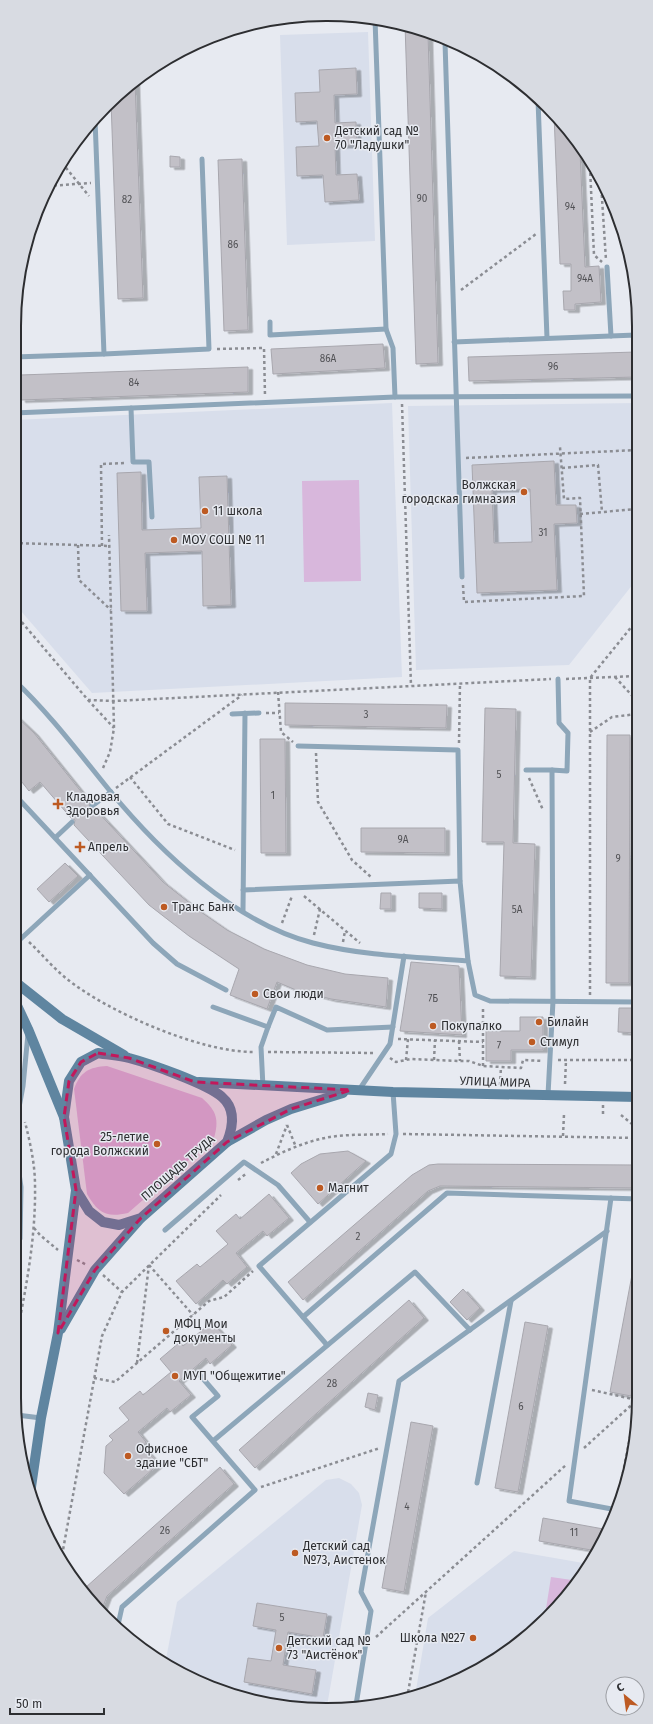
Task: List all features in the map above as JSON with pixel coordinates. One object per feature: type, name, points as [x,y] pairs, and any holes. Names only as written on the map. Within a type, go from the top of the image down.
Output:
[{"type":"street","points":[[21,987],[62,1019],[129,1058]]},
{"type":"street","points":[[21,1014],[64,1117]]},
{"type":"street","name":"ПЛОЩАДЬ ТРУДА","points":[[98,1053],[129,1058],[195,1082],[222,1097],[232,1114],[232,1130],[227,1142],[141,1218],[119,1225],[103,1222],[89,1211],[76,1190],[64,1117],[69,1081],[81,1062],[98,1053]]},
{"type":"street","name":"УЛИЦА МИРА","points":[[195,1082],[263,1087],[500,1096],[632,1097]]},
{"type":"street","name":"УЛИЦА МИРА","points":[[227,1142],[266,1120],[291,1109],[354,1090]]},
{"type":"street","points":[[32,1480],[41,1418],[58,1333],[76,1190]]},
{"type":"street","points":[[58,1333],[95,1270],[141,1218]]},
{"type":"lane","points":[[375,25],[386,329],[393,348],[395,397]]},
{"type":"lane","points":[[445,45],[462,576]]},
{"type":"lane","points":[[538,106],[547,338]]},
{"type":"lane","points":[[95,127],[104,354]]},
{"type":"lane","points":[[21,357],[209,350],[202,159]]},
{"type":"lane","points":[[607,267],[611,336]]},
{"type":"lane","points":[[270,322],[270,335],[386,329]]},
{"type":"lane","points":[[454,342],[632,335]]},
{"type":"lane","points":[[21,413],[395,397],[632,396]]},
{"type":"lane","points":[[131,408],[133,462],[149,462],[152,517]]},
{"type":"lane","points":[[526,770],[567,771],[568,733],[559,723],[558,679]]},
{"type":"lane","points":[[21,687],[51,717],[111,792],[153,838],[203,885],[243,911],[279,931],[312,943],[373,954],[468,961]]},
{"type":"lane","points":[[243,911],[245,713]]},
{"type":"lane","points":[[232,714],[259,713]]},
{"type":"lane","points":[[298,746],[458,750],[460,881],[468,961],[475,995],[490,1001],[632,1002]]},
{"type":"lane","points":[[548,1096],[553,1001],[552,770]]},
{"type":"lane","points":[[92,806],[111,792]]},
{"type":"lane","points":[[21,801],[56,837],[153,943],[177,964],[226,990]]},
{"type":"lane","points":[[56,837],[72,822]]},
{"type":"lane","points":[[23,936],[90,875]]},
{"type":"lane","points":[[243,890],[460,881]]},
{"type":"lane","points":[[354,1090],[390,1044],[404,956]]},
{"type":"lane","points":[[263,1087],[261,1047],[276,1007],[327,1030],[393,1027]]},
{"type":"lane","points":[[214,1008],[268,1027]]},
{"type":"lane","points":[[21,1100],[24,1086],[28,1029]]},
{"type":"lane","points":[[327,1345],[260,1266],[391,1154],[396,1134],[393,1092]]},
{"type":"lane","points":[[165,1230],[244,1162],[278,1185],[310,1222]]},
{"type":"lane","points":[[304,1317],[448,1193],[632,1199]]},
{"type":"lane","points":[[611,1198],[569,1501],[611,1508]]},
{"type":"lane","points":[[357,1701],[371,1611],[361,1592],[399,1381],[607,1231]]},
{"type":"lane","points":[[213,1441],[415,1272],[470,1330]]},
{"type":"lane","points":[[477,1483],[511,1300]]},
{"type":"lane","points":[[119,1622],[122,1607],[255,1490],[192,1417],[218,1396],[199,1374]]},
{"type":"lane","points":[[22,1416],[41,1418]]},
{"type":"path","points":[[66,168],[98,208]]},
{"type":"path","points":[[590,173],[594,255],[607,267]]},
{"type":"path","points":[[56,185],[97,182]]},
{"type":"path","points":[[602,195],[607,267]]},
{"type":"path","points":[[452,296],[543,230]]},
{"type":"path","points":[[209,350],[264,348],[265,402]]},
{"type":"path","points":[[402,397],[411,686]]},
{"type":"path","points":[[462,576],[464,602],[584,596],[580,498],[564,499],[560,447]]},
{"type":"path","points":[[458,459],[632,450]]},
{"type":"path","points":[[102,546],[101,464],[133,462]]},
{"type":"path","points":[[562,468],[598,465],[602,512]]},
{"type":"path","points":[[580,514],[632,509]]},
{"type":"path","points":[[99,776],[110,752],[114,728],[109,535]]},
{"type":"path","points":[[21,543],[109,546]]},
{"type":"path","points":[[78,545],[79,580],[111,611]]},
{"type":"path","points":[[21,621],[88,700],[114,728]]},
{"type":"path","points":[[590,1002],[590,678],[632,626]]},
{"type":"path","points":[[88,700],[114,701],[460,683],[632,676]]},
{"type":"path","points":[[615,677],[632,696]]},
{"type":"path","points":[[458,750],[460,683]]},
{"type":"path","points":[[278,692],[281,732],[298,746]]},
{"type":"path","points":[[111,792],[243,694]]},
{"type":"path","points":[[259,713],[279,713]]},
{"type":"path","points":[[590,733],[612,717],[632,715]]},
{"type":"path","points":[[316,746],[318,802],[352,860],[378,884]]},
{"type":"path","points":[[526,770],[552,831]]},
{"type":"path","points":[[130,778],[168,824],[243,853]]},
{"type":"path","points":[[279,931],[294,888],[373,954]]},
{"type":"path","points":[[312,943],[320,909]]},
{"type":"path","points":[[23,936],[66,978],[97,1000],[141,1022],[193,1041],[244,1052],[384,1053],[396,1062],[406,1060],[469,1061],[483,1066],[521,1068],[523,1060],[632,1060]]},
{"type":"path","points":[[483,998],[483,1066]]},
{"type":"path","points":[[391,1038],[483,1042]]},
{"type":"path","points":[[406,1060],[408,1039]]},
{"type":"path","points":[[434,1060],[435,1040]]},
{"type":"path","points":[[459,1041],[460,1061]]},
{"type":"path","points":[[565,1084],[566,1060]]},
{"type":"path","points":[[500,1096],[501,1067]]},
{"type":"path","points":[[563,1136],[564,1114]]},
{"type":"path","points":[[621,1115],[632,1124]]},
{"type":"path","points":[[276,1155],[287,1125],[296,1147]]},
{"type":"path","points":[[236,1182],[254,1168],[276,1155],[329,1137],[396,1134],[632,1138]]},
{"type":"path","points":[[63,1551],[102,1336],[122,1292],[225,1191]]},
{"type":"path","points":[[34,1228],[40,1236],[60,1251]]},
{"type":"path","points":[[74,1258],[87,1265]]},
{"type":"path","points":[[149,1265],[193,1315]]},
{"type":"path","points":[[137,1363],[149,1265]]},
{"type":"path","points":[[94,1378],[115,1382],[209,1301],[224,1296],[260,1266]]},
{"type":"path","points":[[102,1274],[122,1292]]},
{"type":"path","points":[[585,1389],[632,1399]]},
{"type":"path","points":[[365,1647],[632,1405]]},
{"type":"path","points":[[255,1490],[387,1445]]},
{"type":"path","points":[[409,1692],[426,1592]]},
{"type":"highlighted area","points":[[98,1053],[129,1058],[195,1082],[351,1090],[291,1109],[227,1142],[141,1218],[95,1270],[58,1333],[76,1190],[64,1117],[69,1081],[81,1062]]},
{"type":"shaded area","name":"Детский сад № 70 \"Ладушки\"","points":[[368,32],[375,241],[287,245],[280,35]]},
{"type":"shaded area","name":"11 школа","points":[[392,403],[402,677],[92,693],[21,611],[21,420]]},
{"type":"shaded area","name":"Волжская городская гимназия","points":[[632,403],[632,585],[569,665],[416,670],[408,406]]},
{"type":"shaded area","points":[[359,480],[361,581],[304,582],[302,481]]},
{"type":"shaded area","points":[[107,1066],[202,1098],[211,1107],[216,1116],[214,1138],[128,1213],[114,1215],[99,1210],[87,1194],[74,1089],[79,1078],[90,1069]]},
{"type":"shaded area","name":"Детский сад №73, Аистенок","points":[[339,1478],[351,1484],[359,1493],[362,1505],[328,1703],[287,1700],[247,1693],[210,1680],[166,1657],[177,1602],[326,1480]]},
{"type":"shaded area","name":"Школа №27","points":[[514,1551],[583,1563],[543,1614],[512,1640],[496,1652],[462,1671],[416,1690],[428,1618]]},
{"type":"shaded area","points":[[551,1577],[571,1580],[556,1599],[546,1611]]},
{"type":"building","points":[[405,31],[428,38],[438,363],[416,364]]},
{"type":"building","points":[[356,68],[357,94],[334,95],[335,123],[356,122],[357,145],[335,146],[336,175],[357,174],[359,200],[325,202],[323,175],[297,176],[296,147],[319,146],[317,121],[296,122],[295,93],[320,92],[319,70]]},
{"type":"building","points":[[135,89],[143,298],[118,299],[111,109]]},
{"type":"building","points":[[554,123],[580,156],[585,267],[599,266],[601,302],[575,304],[575,310],[564,310],[563,291],[571,291],[571,264],[560,264]]},
{"type":"building","points":[[170,156],[180,157],[180,167],[170,167]]},
{"type":"building","points":[[242,159],[248,330],[224,331],[218,160]]},
{"type":"building","points":[[383,344],[385,368],[273,374],[271,349]]},
{"type":"building","points":[[632,352],[632,377],[469,381],[468,357]]},
{"type":"building","points":[[248,367],[248,392],[21,400],[21,375]]},
{"type":"building","points":[[554,461],[556,505],[576,505],[577,523],[554,524],[557,590],[477,593],[472,465]],"holes":[[[530,489],[532,542],[494,543],[492,490]]]},
{"type":"building","name":"МОУ СОШ № 11","points":[[141,472],[142,530],[201,528],[199,477],[227,476],[231,605],[203,606],[202,551],[145,553],[147,611],[121,611],[117,473]]},
{"type":"building","points":[[285,703],[447,705],[446,728],[285,725]]},
{"type":"building","points":[[485,708],[516,709],[513,843],[535,844],[531,977],[500,976],[504,842],[482,842]]},
{"type":"building","points":[[21,721],[34,733],[87,799],[90,803],[89,809],[95,809],[163,882],[201,912],[227,930],[264,949],[307,965],[345,974],[388,978],[386,1007],[331,999],[296,990],[277,982],[267,1009],[230,995],[239,969],[189,936],[149,905],[74,825],[75,820],[71,818],[40,782],[29,791],[21,781]]},
{"type":"building","points":[[607,735],[630,735],[629,983],[606,983]]},
{"type":"building","points":[[260,739],[285,739],[286,853],[261,853]]},
{"type":"building","points":[[361,828],[445,828],[445,853],[361,852]]},
{"type":"building","points":[[65,863],[78,876],[49,902],[37,889]]},
{"type":"building","points":[[381,893],[391,893],[391,909],[380,909]]},
{"type":"building","points":[[419,893],[442,893],[442,909],[419,908]]},
{"type":"building","points":[[411,962],[459,966],[462,1035],[400,1031]]},
{"type":"building","points":[[619,1008],[632,1008],[632,1033],[618,1032]]},
{"type":"building","points":[[520,1017],[543,1017],[543,1050],[511,1050],[511,1061],[486,1061],[486,1031],[520,1031]]},
{"type":"building","name":"Магнит","points":[[348,1151],[366,1161],[318,1204],[291,1173],[301,1164],[320,1154]]},
{"type":"building","points":[[429,1165],[632,1165],[632,1188],[440,1186],[428,1191],[303,1300],[288,1282],[412,1175]]},
{"type":"building","points":[[269,1194],[289,1218],[267,1236],[263,1231],[236,1253],[247,1267],[227,1284],[223,1280],[196,1304],[176,1281],[197,1264],[200,1267],[228,1244],[216,1231],[236,1214],[240,1219]]},
{"type":"building","points":[[632,1275],[631,1396],[610,1392]]},
{"type":"building","points":[[463,1289],[480,1308],[467,1320],[450,1302]]},
{"type":"building","points":[[409,1300],[424,1318],[255,1468],[239,1450]]},
{"type":"building","points":[[212,1322],[232,1345],[210,1364],[206,1358],[179,1381],[191,1395],[170,1412],[167,1408],[138,1432],[146,1442],[143,1447],[159,1464],[124,1494],[104,1473],[106,1446],[113,1440],[109,1436],[129,1420],[119,1408],[140,1391],[143,1395],[171,1372],[160,1359],[180,1342],[183,1346]]},
{"type":"building","points":[[525,1322],[548,1326],[518,1492],[495,1488]]},
{"type":"building","points":[[368,1393],[378,1395],[375,1410],[365,1407]]},
{"type":"building","points":[[411,1422],[433,1426],[404,1592],[382,1588]]},
{"type":"building","points":[[220,1467],[234,1484],[107,1596],[103,1606],[87,1586]]},
{"type":"building","points":[[543,1518],[602,1529],[591,1550],[539,1541]]},
{"type":"building","name":"Детский сад № 73 \"Аистёнок\"","points":[[257,1603],[327,1614],[323,1638],[288,1632],[283,1665],[316,1670],[312,1694],[244,1682],[248,1658],[271,1661],[276,1630],[253,1626]]},
{"type":"place","name":"Детский сад № 70 \"Ладушки\"","points":[[327,138]]},
{"type":"place","name":"Волжская городская гимназия","points":[[524,492]]},
{"type":"place","name":"11 школа","points":[[205,511]]},
{"type":"place","name":"МОУ СОШ № 11","points":[[174,540]]},
{"type":"place","name":"Кладовая Здоровья","points":[[58,804]]},
{"type":"place","name":"Апрель","points":[[80,847]]},
{"type":"place","name":"Транс Банк","points":[[164,907]]},
{"type":"place","name":"Свои люди","points":[[255,994]]},
{"type":"place","name":"Билайн","points":[[539,1022]]},
{"type":"place","name":"Покупалко","points":[[433,1026]]},
{"type":"place","name":"Стимул","points":[[532,1042]]},
{"type":"place","name":"25-летие города Волжский","points":[[157,1144]]},
{"type":"place","name":"Магнит","points":[[320,1188]]},
{"type":"place","name":"МФЦ Мои документы","points":[[166,1331]]},
{"type":"place","name":"МУП \"Общежитие\"","points":[[175,1376]]},
{"type":"place","name":"Офисное здание \"СБТ\"","points":[[128,1456]]},
{"type":"place","name":"Детский сад №73, Аистенок","points":[[295,1553]]},
{"type":"place","name":"Школа №27","points":[[473,1638]]},
{"type":"place","name":"Детский сад № 73 \"Аистёнок\"","points":[[279,1648]]}]
